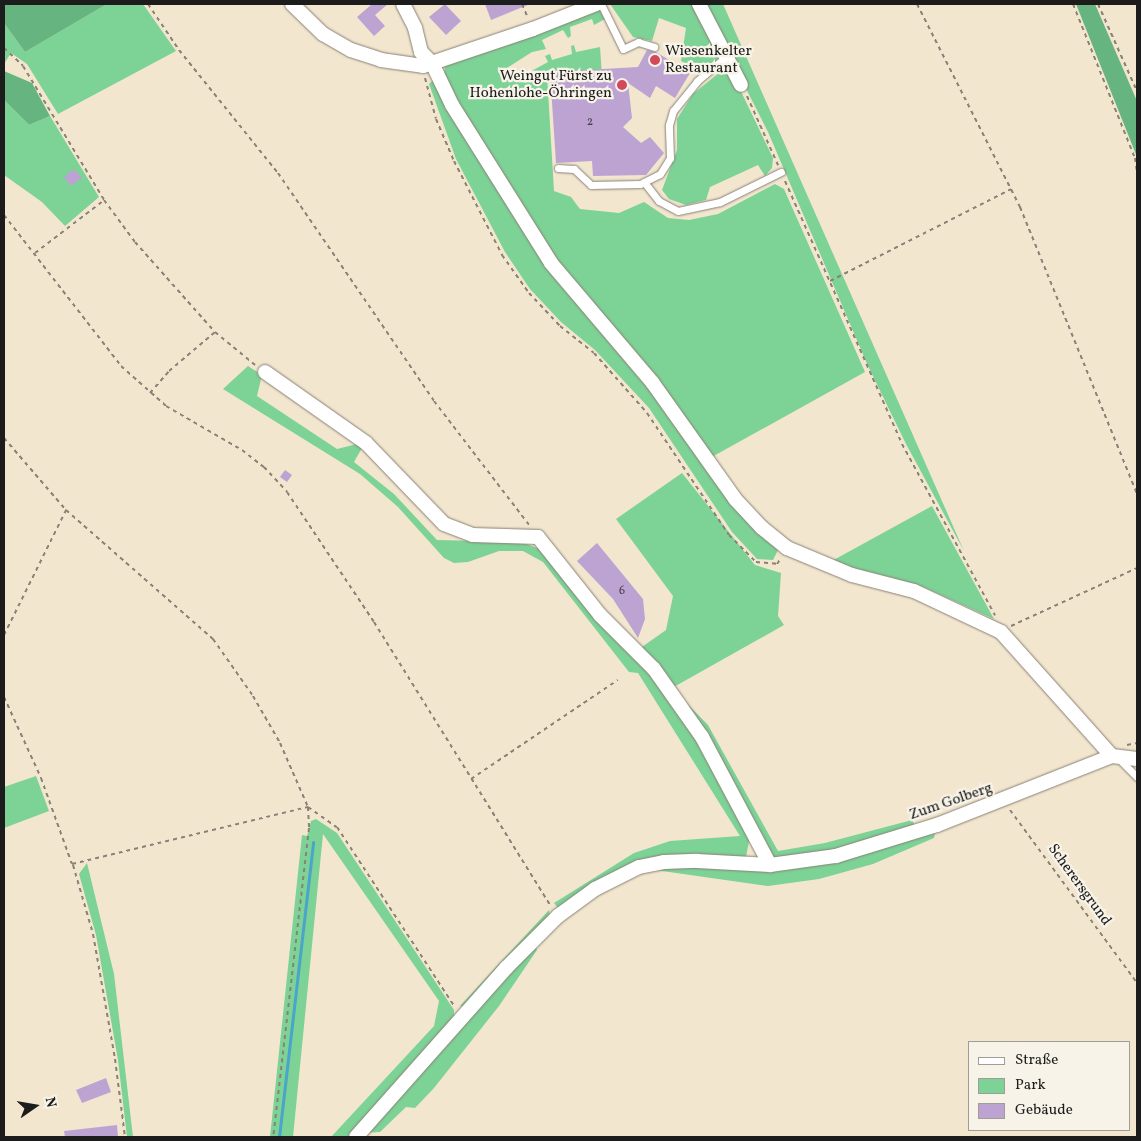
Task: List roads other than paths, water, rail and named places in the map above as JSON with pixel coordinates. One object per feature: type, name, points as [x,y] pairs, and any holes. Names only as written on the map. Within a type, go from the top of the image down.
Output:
[{"type":"street","points":[[292,4],[324,34],[351,50],[382,60],[427,65],[596,4]]},
{"type":"street","points":[[403,4],[415,28],[421,52],[427,65],[551,263],[652,382],[735,499],[761,527],[787,548],[852,575],[914,591],[1001,632],[1112,756]]},
{"type":"street","points":[[699,4],[741,86]]},
{"type":"street","points":[[265,372],[366,443],[444,524],[472,536],[538,537],[600,615],[659,677],[702,738],[770,865]]},
{"type":"street","name":"Zum Golberg","points":[[356,1137],[506,968],[558,916],[595,889],[639,867],[664,862],[697,861],[770,865],[836,856],[1003,800],[1112,756],[1137,759]]},
{"type":"lane","points":[[600,4],[623,48],[638,42],[654,47]]},
{"type":"lane","points":[[558,168],[574,169],[592,185],[644,182],[660,174],[670,158],[668,125],[673,111],[697,80],[726,57]]},
{"type":"lane","points":[[644,182],[659,202],[678,211],[720,202],[781,172]]},
{"type":"lane","points":[[1112,756],[1130,766],[1137,776]]},
{"type":"waterway","points":[[279,1137],[313,842]]},
{"type":"place","name":"Wiesenkelter Restaurant","points":[[655,60]]},
{"type":"place","name":"Weingut Fürst zu Hohenlohe-Öhringen","points":[[622,85]]}]
